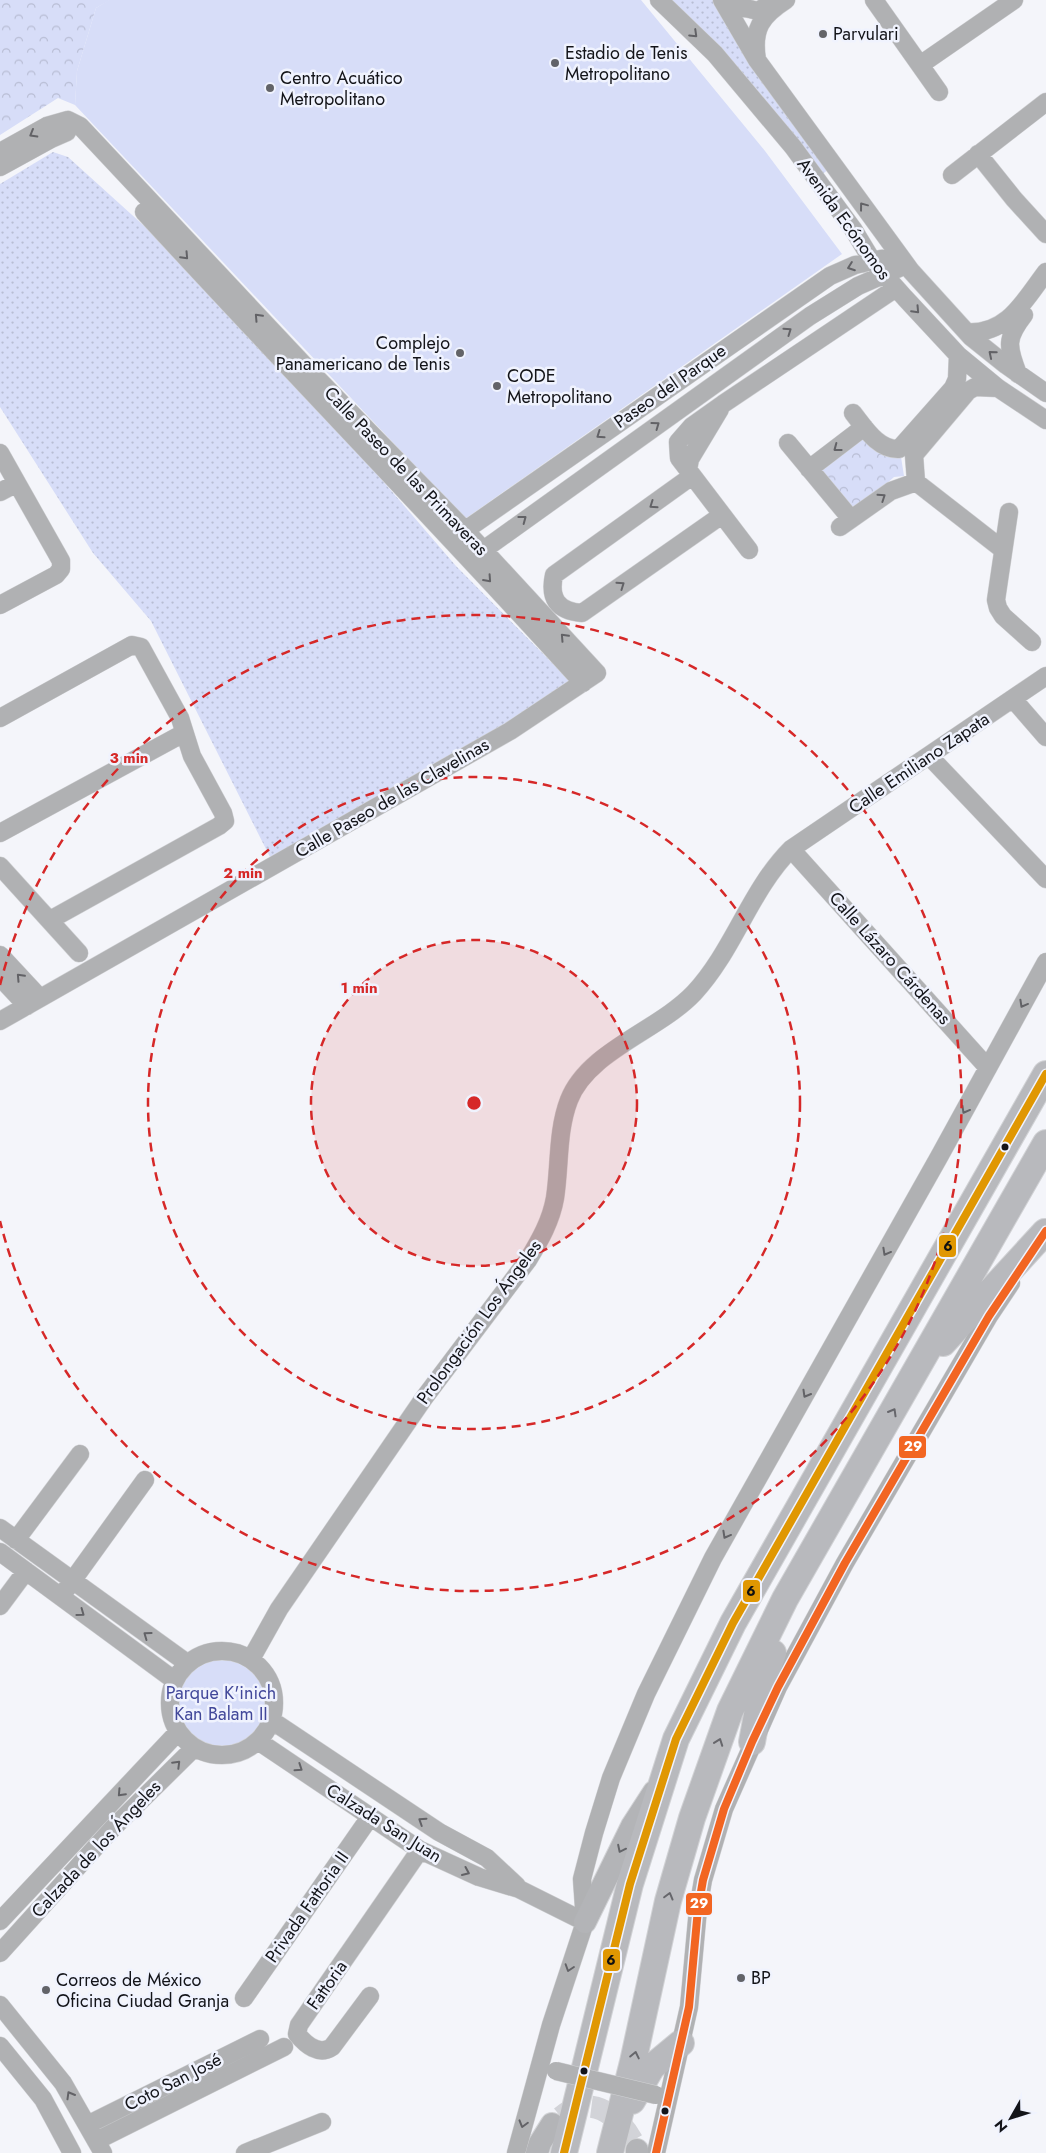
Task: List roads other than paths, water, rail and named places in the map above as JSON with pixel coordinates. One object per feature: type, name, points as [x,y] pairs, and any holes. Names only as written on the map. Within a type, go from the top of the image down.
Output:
[{"type":"highway","points":[[564,2153],[630,1884],[676,1739],[733,1623],[1046,1074]]},
{"type":"highway","points":[[610,2153],[633,2062],[668,1901],[692,1818],[730,1711],[785,1599],[1046,1143]]},
{"type":"highway","points":[[916,1371],[976,1309],[1046,1231]]},
{"type":"highway","points":[[752,1742],[770,1660],[783,1631],[862,1489],[872,1448]]},
{"type":"highway","points":[[616,2127],[652,2067],[681,2043]]},
{"type":"main road","points":[[585,1922],[632,1826],[663,1776]]},
{"type":"main road","points":[[537,2153],[540,2143],[552,2124]]},
{"type":"street","name":"Avenida Ecónomos","points":[[659,0],[715,54],[792,147],[853,229],[884,275],[958,355],[998,388],[1046,420]]},
{"type":"street","name":"Avenida Ecónomos","points":[[722,0],[757,60],[902,260],[967,332],[1018,374],[1046,393]]},
{"type":"street","points":[[726,0],[760,14],[786,0]]},
{"type":"street","points":[[757,60],[757,34],[760,14],[776,0]]},
{"type":"street","points":[[874,0],[939,92]]},
{"type":"street","points":[[988,18],[990,0]]},
{"type":"street","points":[[920,65],[1014,0]]},
{"type":"street","points":[[952,175],[1046,102]]},
{"type":"street","points":[[0,152],[47,126],[68,126]]},
{"type":"street","points":[[0,167],[51,139],[68,126]]},
{"type":"street","name":"Calle Paseo de las Primaveras","points":[[68,126],[80,126],[306,367],[477,555],[583,683]]},
{"type":"street","points":[[978,154],[1014,199],[1046,234]]},
{"type":"street","name":"Paseo del Parque","points":[[690,473],[679,458],[678,442],[692,426],[902,260]]},
{"type":"street","name":"Paseo del Parque","points":[[459,535],[830,276],[855,265],[884,275]]},
{"type":"street","points":[[967,332],[986,331],[1002,325],[1046,272]]},
{"type":"street","name":"Paseo del Parque","points":[[477,555],[677,409],[810,316],[858,286],[884,275]]},
{"type":"street","points":[[1018,374],[1012,359],[1011,332],[1046,287]]},
{"type":"street","points":[[906,452],[953,388],[957,379],[958,355]]},
{"type":"street","points":[[906,452],[968,391],[975,387],[998,388]]},
{"type":"street","points":[[663,391],[677,409]]},
{"type":"street","points":[[852,413],[879,443],[890,449],[906,452]]},
{"type":"street","points":[[809,469],[864,428]]},
{"type":"street","points":[[788,443],[809,469],[846,523],[891,492],[916,482]]},
{"type":"street","points":[[906,452],[916,482],[1002,549]]},
{"type":"street","points":[[0,453],[61,561],[61,569],[56,575],[0,605]]},
{"type":"street","points":[[722,515],[582,613],[565,610],[558,604],[553,595],[554,575],[690,473],[750,550]]},
{"type":"street","points":[[0,492],[17,483]]},
{"type":"street","points":[[1009,512],[1002,549],[996,600],[998,608],[1032,642]]},
{"type":"street","name":"Calle Paseo de las Primaveras","points":[[477,555],[597,672]]},
{"type":"street","points":[[0,718],[132,645],[140,647],[146,654],[180,718],[192,756],[223,813],[225,821],[50,920]]},
{"type":"street","name":"Calle Paseo de las Clavelinas","points":[[0,1021],[510,731],[597,672]]},
{"type":"street","name":"Calle Emiliano Zapata","points":[[791,848],[1046,676]]},
{"type":"street","points":[[1013,699],[1046,736]]},
{"type":"street","points":[[0,832],[184,733]]},
{"type":"street","points":[[929,756],[1046,879]]},
{"type":"street","name":"Calle Lázaro Cárdenas","points":[[791,848],[988,1068]]},
{"type":"street","name":"Prolongación Los Ángeles","points":[[251,1660],[279,1609],[424,1398],[528,1260],[541,1239],[550,1220],[555,1198],[563,1127],[569,1100],[580,1081],[597,1063],[666,1017],[694,992],[712,970],[774,865],[791,848]]},
{"type":"street","points":[[0,866],[79,953]]},
{"type":"street","points":[[0,956],[33,1002]]},
{"type":"street","points":[[516,2153],[551,2025],[585,1922],[582,1879],[594,1832],[611,1778],[672,1638],[714,1558],[1046,962]]},
{"type":"street","points":[[0,977],[33,1002]]},
{"type":"street","points":[[643,2152],[681,2043],[689,2008],[698,1909],[703,1880],[724,1810],[752,1742],[778,1687],[845,1563],[989,1316],[1046,1231]]},
{"type":"street","points":[[16,1540],[80,1454]]},
{"type":"street","points":[[60,1597],[145,1480]]},
{"type":"street","points":[[0,1528],[187,1663]]},
{"type":"street","points":[[0,1552],[174,1680]]},
{"type":"street","points":[[0,1606],[26,1571]]},
{"type":"street","points":[[218,1650],[235,1652],[251,1660],[269,1680],[273,1693],[274,1707],[271,1720],[258,1741],[244,1750],[228,1755],[216,1755],[194,1748],[178,1732],[170,1712],[169,1701],[174,1680],[187,1663],[202,1654],[218,1650]]},
{"type":"street","name":"Calzada San Juan","points":[[271,1720],[439,1832],[487,1858],[519,1888]]},
{"type":"street","name":"Calzada de los Ángeles","points":[[0,1921],[178,1732]]},
{"type":"street","name":"Calzada San Juan","points":[[258,1741],[420,1850],[479,1877],[519,1888],[585,1922]]},
{"type":"street","name":"Calzada de los Ángeles","points":[[0,1953],[112,1829],[194,1748]]},
{"type":"street","name":"Privada Fattoria II","points":[[244,1998],[370,1817]]},
{"type":"street","name":"Fattoria","points":[[370,1996],[332,2047],[326,2052],[319,2051],[302,2040],[297,2034],[299,2025],[420,1850]]},
{"type":"street","points":[[0,2005],[63,2084],[99,2147],[284,2047]]},
{"type":"street","name":"Coto San José","points":[[87,2125],[260,2039]]},
{"type":"street","points":[[0,2046],[43,2099],[72,2153]]},
{"type":"street","points":[[556,2071],[656,2095]]},
{"type":"street","points":[[245,2153],[322,2122]]},
{"type":"tunnel","points":[[561,2117],[573,2109],[585,2107],[596,2108],[606,2112],[624,2128],[637,2150]]},
{"type":"place","name":"Parvulari","points":[[823,34]]},
{"type":"place","name":"Estadio de Tenis Metropolitano","points":[[555,63]]},
{"type":"place","name":"Centro Acuático Metropolitano","points":[[270,88]]},
{"type":"place","name":"Complejo Panamericano de Tenis","points":[[460,353]]},
{"type":"place","name":"CODE Metropolitano","points":[[497,386]]},
{"type":"place","name":"BP","points":[[741,1978]]},
{"type":"place","name":"Correos de México Oficina Ciudad Granja","points":[[46,1990]]},
{"type":"park label","name":"Parque K'inich Kan Balam II","points":[[221,1704]]}]
